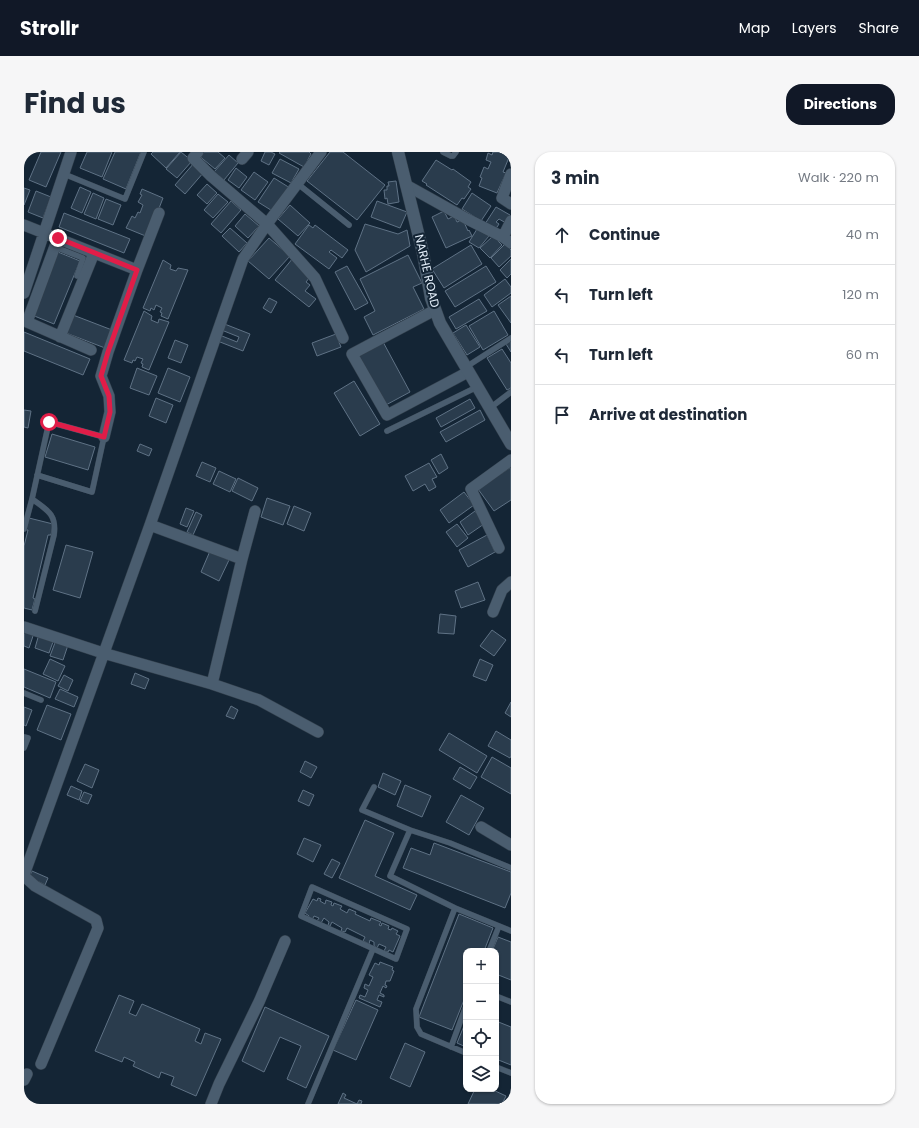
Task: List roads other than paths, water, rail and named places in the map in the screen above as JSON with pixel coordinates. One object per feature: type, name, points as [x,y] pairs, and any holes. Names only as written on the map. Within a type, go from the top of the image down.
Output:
[{"type":"street","points":[[24,293],[71,152]]},
{"type":"street","points":[[198,152],[193,158],[211,176],[268,224],[315,278],[343,338]]},
{"type":"street","points":[[41,1064],[98,928],[96,920],[35,886],[24,876],[150,525],[243,259],[321,152]]},
{"type":"street","name":"NARHE ROAD","points":[[398,152],[416,224],[431,298],[440,323],[511,444]]},
{"type":"street","points":[[511,174],[502,198],[511,204]]},
{"type":"street","points":[[406,185],[507,240],[511,222]]},
{"type":"street","points":[[104,437],[110,412],[109,396],[101,376],[137,270],[159,213]]},
{"type":"street","points":[[24,225],[44,232],[57,243],[94,253],[137,270]]},
{"type":"street","points":[[57,243],[27,322],[92,350]]},
{"type":"street","points":[[60,337],[94,253]]},
{"type":"street","points":[[435,310],[352,354],[386,415],[467,370]]},
{"type":"street","points":[[499,548],[471,489],[511,460]]},
{"type":"street","points":[[212,684],[242,559],[255,512]]},
{"type":"street","points":[[150,525],[242,559]]},
{"type":"street","points":[[493,612],[502,590],[511,582]]},
{"type":"street","points":[[24,627],[103,653],[212,684],[259,700],[318,732]]},
{"type":"street","points":[[481,827],[511,845]]},
{"type":"street","points":[[211,1104],[219,1084],[259,1002],[285,942]]},
{"type":"lane","points":[[64,174],[125,199],[144,152]]},
{"type":"lane","points":[[443,152],[450,156],[453,156],[456,152]]},
{"type":"lane","points":[[298,184],[349,225]]},
{"type":"lane","points":[[57,243],[83,258],[77,276]]},
{"type":"lane","points":[[467,370],[511,338]]},
{"type":"lane","points":[[387,431],[477,387]]},
{"type":"lane","points":[[490,408],[511,392]]},
{"type":"lane","points":[[24,529],[49,422],[104,437],[92,492],[37,475]]},
{"type":"lane","points":[[32,499],[47,510],[54,518],[56,526],[35,611]]},
{"type":"lane","points":[[24,693],[41,700]]},
{"type":"lane","points":[[24,737],[28,738],[24,748]]},
{"type":"lane","points":[[374,786],[362,810],[410,830],[450,843],[511,868]]},
{"type":"lane","points":[[410,830],[390,876],[455,908],[511,931]]},
{"type":"lane","points":[[312,887],[407,929],[396,959],[373,949],[301,916],[312,887]]},
{"type":"lane","points":[[455,908],[416,1009],[417,1027],[421,1034],[463,1052]]},
{"type":"lane","points":[[490,948],[500,926]]},
{"type":"lane","points":[[308,1104],[373,949]]},
{"type":"lane","points":[[499,997],[511,1002]]},
{"type":"lane","points":[[451,1047],[463,1014]]},
{"type":"lane","points":[[499,1068],[511,1073]]}]
